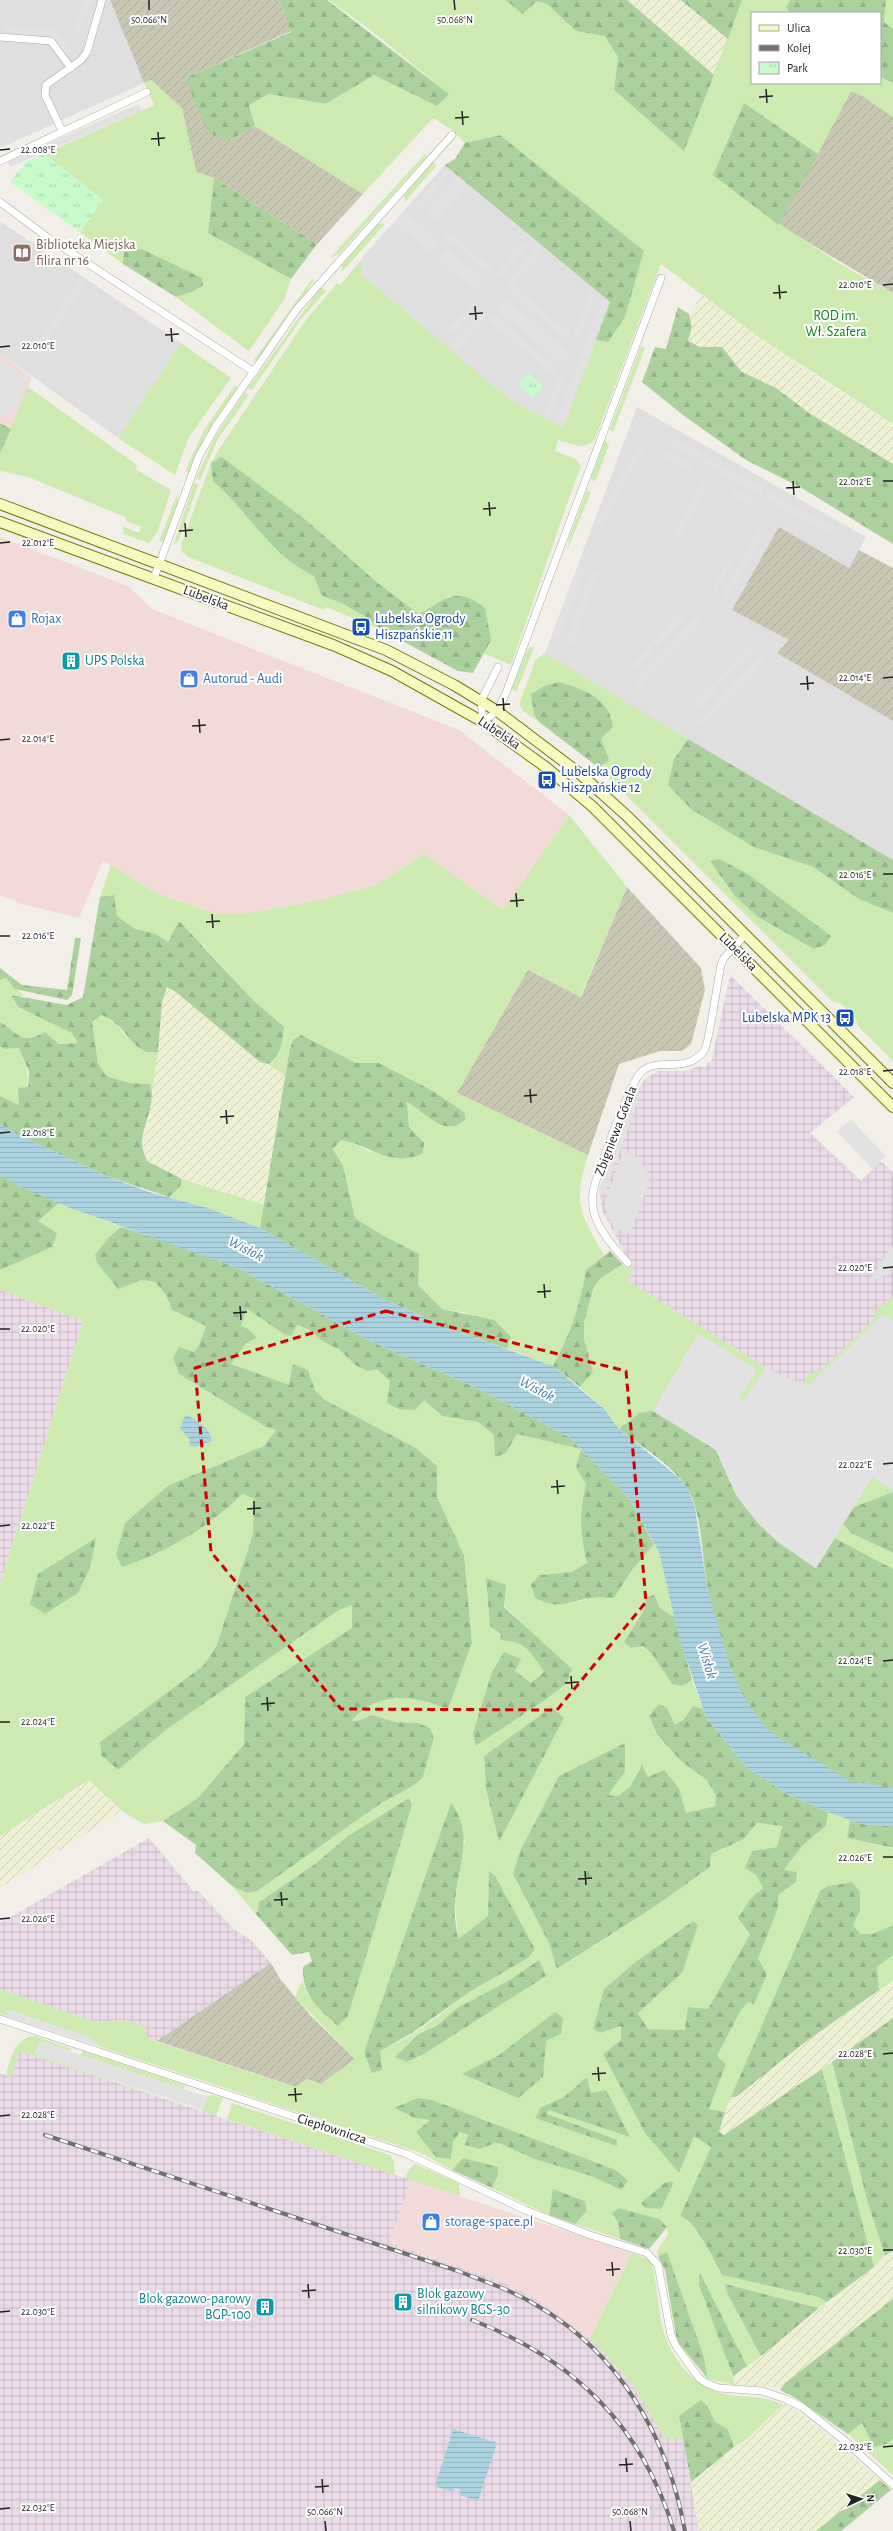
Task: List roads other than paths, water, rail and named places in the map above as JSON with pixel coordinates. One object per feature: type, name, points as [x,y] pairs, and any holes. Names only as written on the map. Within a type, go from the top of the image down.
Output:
[{"type":"main road","name":"Lubelska","points":[[0,504],[318,623],[407,660],[497,711],[537,739],[596,788],[893,1083]]},
{"type":"main road","name":"Lubelska","points":[[0,522],[313,638],[392,671],[484,722],[548,768],[593,807],[893,1107]]},
{"type":"main road","points":[[313,638],[311,629],[318,623]]},
{"type":"street","points":[[62,131],[45,90],[52,80],[71,68],[87,52],[102,0]]},
{"type":"street","points":[[0,36],[51,41],[71,68]]},
{"type":"street","points":[[0,161],[147,92]]},
{"type":"street","points":[[154,578],[199,456],[216,426],[298,309],[327,273],[452,135]]},
{"type":"street","points":[[0,202],[47,237],[254,372]]},
{"type":"street","points":[[484,722],[497,711],[661,278]]},
{"type":"street","points":[[484,722],[481,701],[498,667]]},
{"type":"street","name":"Zbigniewa Górala","points":[[628,1263],[614,1248],[598,1221],[593,1209],[593,1193],[629,1092],[641,1072],[656,1066],[692,1063],[706,1050],[721,965],[733,947],[745,935]]},
{"type":"street","name":"Ciepłownicza","points":[[0,2019],[406,2154],[525,2210],[590,2235],[648,2253],[656,2260],[660,2273],[671,2335],[676,2346],[699,2378],[706,2383],[719,2388],[762,2391],[786,2399],[802,2407],[845,2441],[893,2485]]},
{"type":"water","name":"Wisłok","points":[[0,1124],[14,1133],[109,1177],[149,1192],[208,1208],[260,1228],[385,1300],[459,1332],[553,1366],[604,1409],[619,1429],[678,1477],[688,1489],[695,1508],[707,1587],[728,1661],[742,1693],[766,1729],[849,1781],[893,1788],[893,1826],[861,1824],[828,1812],[787,1794],[746,1767],[706,1717],[679,1638],[659,1552],[629,1498],[569,1437],[479,1389],[370,1341],[240,1269],[65,1206],[14,1184],[0,1175]]},
{"type":"water","points":[[185,1415],[194,1419],[206,1428],[212,1441],[195,1447],[190,1446],[189,1438],[180,1429]]},
{"type":"water","points":[[453,2429],[497,2443],[478,2501],[460,2495],[461,2490],[455,2488],[453,2492],[435,2486]]},
{"type":"railway","points":[[45,2135],[458,2271],[507,2290],[536,2305],[566,2325],[592,2347],[616,2373],[636,2401],[653,2431],[666,2463],[677,2497],[685,2531]]},
{"type":"railway","points":[[472,2320],[509,2336],[542,2355],[572,2376],[599,2401],[623,2428],[643,2459],[660,2493],[674,2531]]},
{"type":"place","name":"Biblioteka Miejska filira nr 16","points":[[22,253]]},
{"type":"place","name":"Rojax","points":[[17,619]]},
{"type":"place","name":"Lubelska Ogrody Hiszpańskie 11","points":[[361,627]]},
{"type":"place","name":"UPS Polska","points":[[71,661]]},
{"type":"place","name":"Autorud - Audi","points":[[189,679]]},
{"type":"place","name":"Lubelska Ogrody Hiszpańskie 12","points":[[547,780]]},
{"type":"place","name":"Lubelska MPK 13","points":[[845,1018]]},
{"type":"place","name":"storage-space.pl","points":[[431,2222]]},
{"type":"place","name":"Blok gazowy silnikowy BGS-30","points":[[403,2302]]},
{"type":"place","name":"Blok gazowo-parowy BGP-100","points":[[265,2307]]},
{"type":"park label","name":"ROD im. Wł. Szafera","points":[[836,324]]}]
